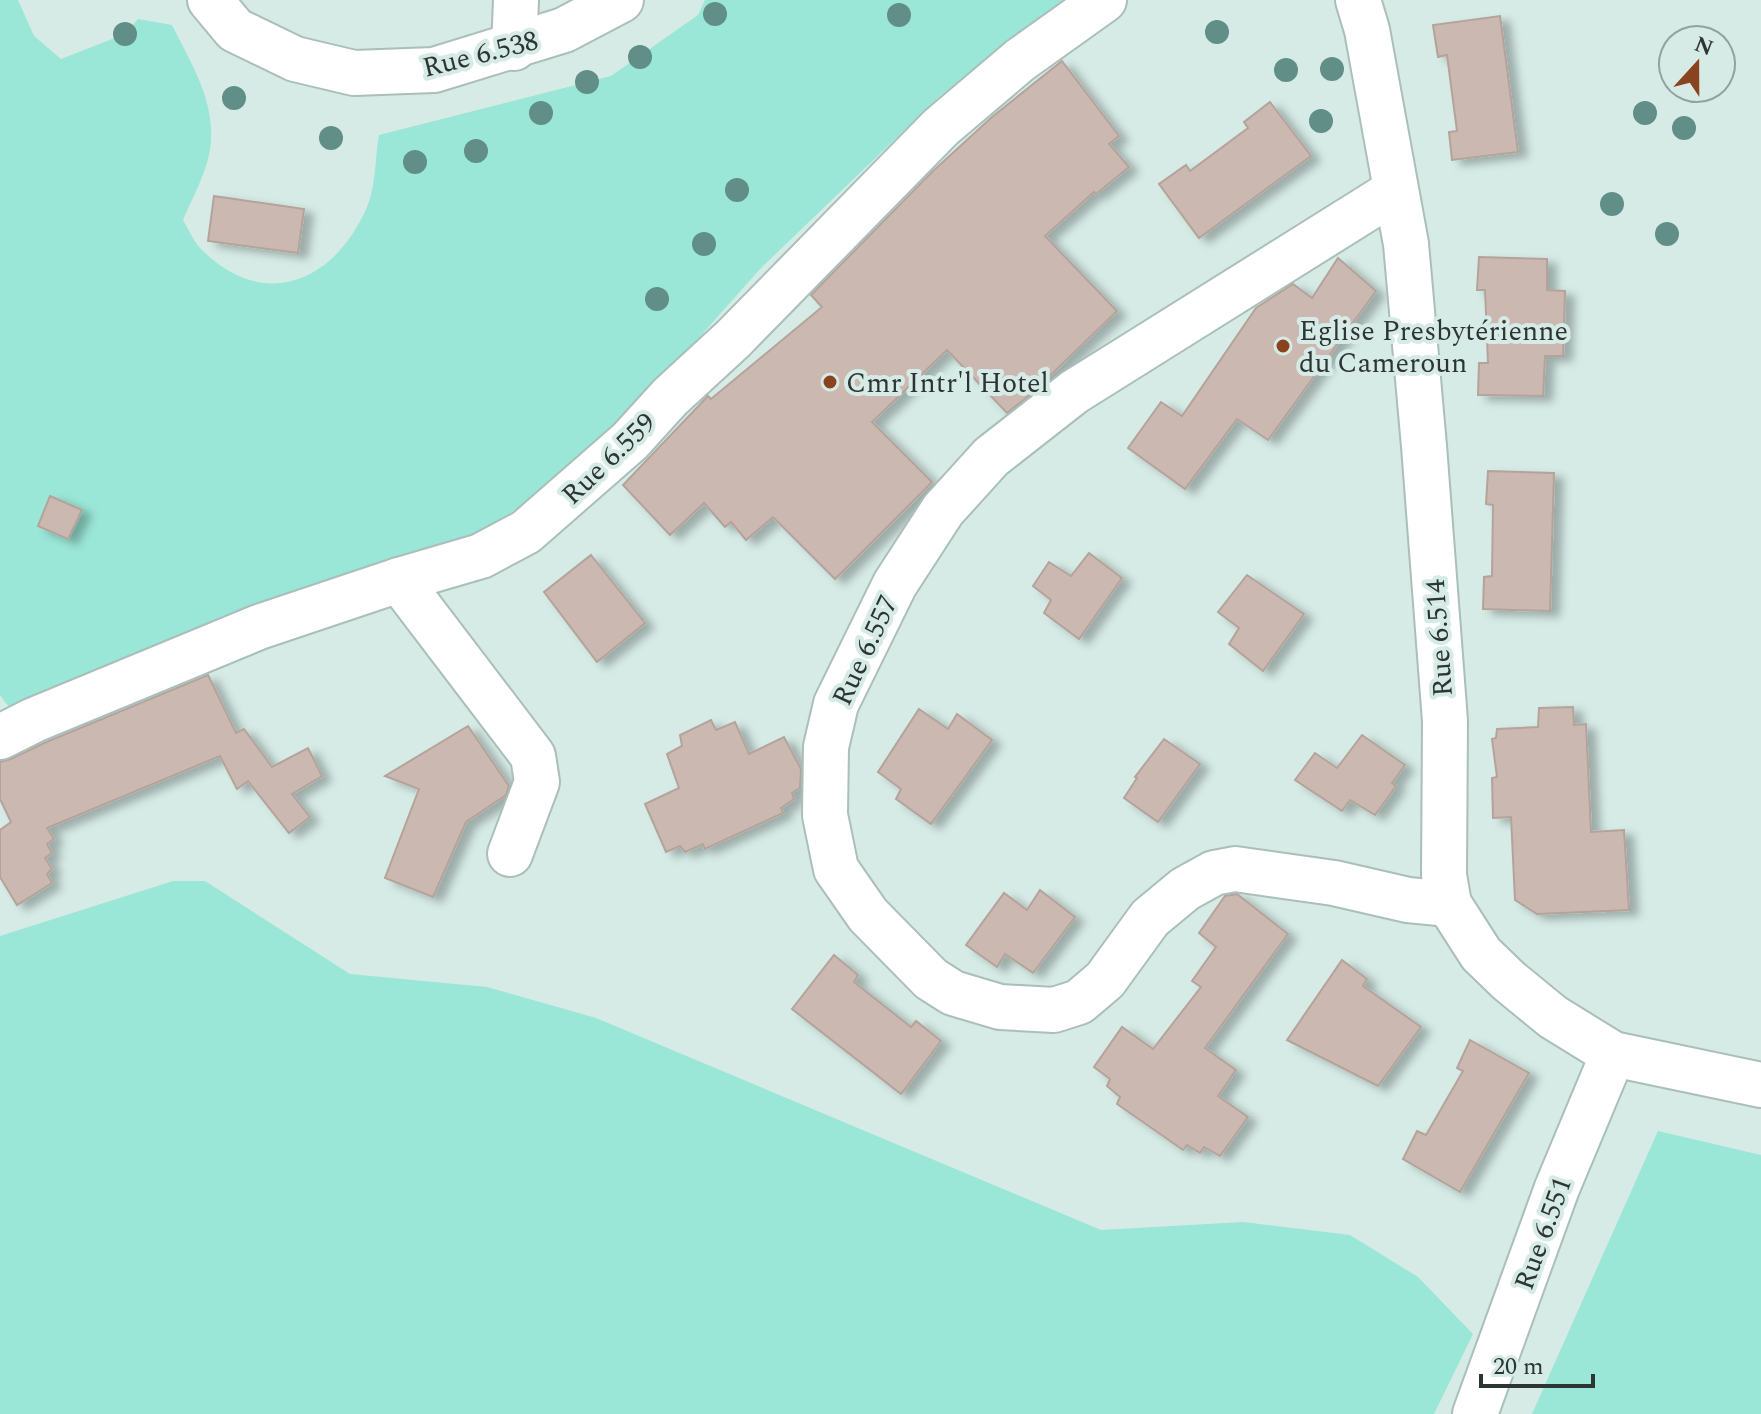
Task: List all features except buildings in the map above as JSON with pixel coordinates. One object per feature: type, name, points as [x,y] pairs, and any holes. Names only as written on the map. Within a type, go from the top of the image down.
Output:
[{"type":"street","name":"Rue 6.538","points":[[210,0],[235,30],[295,59],[354,73],[434,70],[514,48],[564,30],[621,0]]},
{"type":"street","points":[[514,48],[516,0]]},
{"type":"street","name":"Rue 6.559","points":[[0,737],[48,714],[259,627],[481,556],[526,532],[630,441],[670,397],[733,339],[941,127],[1020,60],[1104,0]]},
{"type":"street","name":"Rue 6.514","points":[[1358,0],[1367,30],[1406,244],[1445,721],[1444,875],[1449,904],[1481,954],[1509,981],[1553,1017],[1613,1054],[1761,1085]]},
{"type":"street","name":"Rue 6.557","points":[[1395,191],[1074,392],[991,457],[943,510],[895,584],[836,704],[826,747],[825,815],[836,869],[868,915],[931,979],[953,993],[1000,1007],[1054,1010],[1079,1002],[1105,980],[1150,918],[1185,889],[1214,873],[1235,869],[1334,883],[1408,900],[1449,904]]},
{"type":"street","points":[[399,580],[533,756],[537,782],[510,854]]},
{"type":"street","name":"Rue 6.551","points":[[1475,1414],[1557,1188],[1613,1054]]},
{"type":"green space","points":[[0,0],[18,0],[34,36],[61,59],[125,34],[138,19],[172,25],[202,88],[211,137],[207,163],[183,220],[200,248],[227,270],[251,280],[274,283],[297,280],[318,270],[337,254],[353,233],[370,199],[379,135],[611,76],[698,15],[705,0],[1063,0],[941,95],[760,269],[625,421],[488,529],[233,612],[11,710],[0,695]]},
{"type":"green space","points":[[173,881],[205,881],[350,974],[487,987],[596,1018],[1101,1230],[1243,1222],[1350,1235],[1418,1277],[1473,1334],[1434,1414],[0,1414],[0,936]]},
{"type":"green space","points":[[1658,1131],[1761,1155],[1761,1414],[1532,1414]]},
{"type":"place","name":"Eglise Presbytérienne du Cameroun","points":[[1283,346]]},
{"type":"place","name":"Cmr Intr'l Hotel","points":[[830,382]]}]
